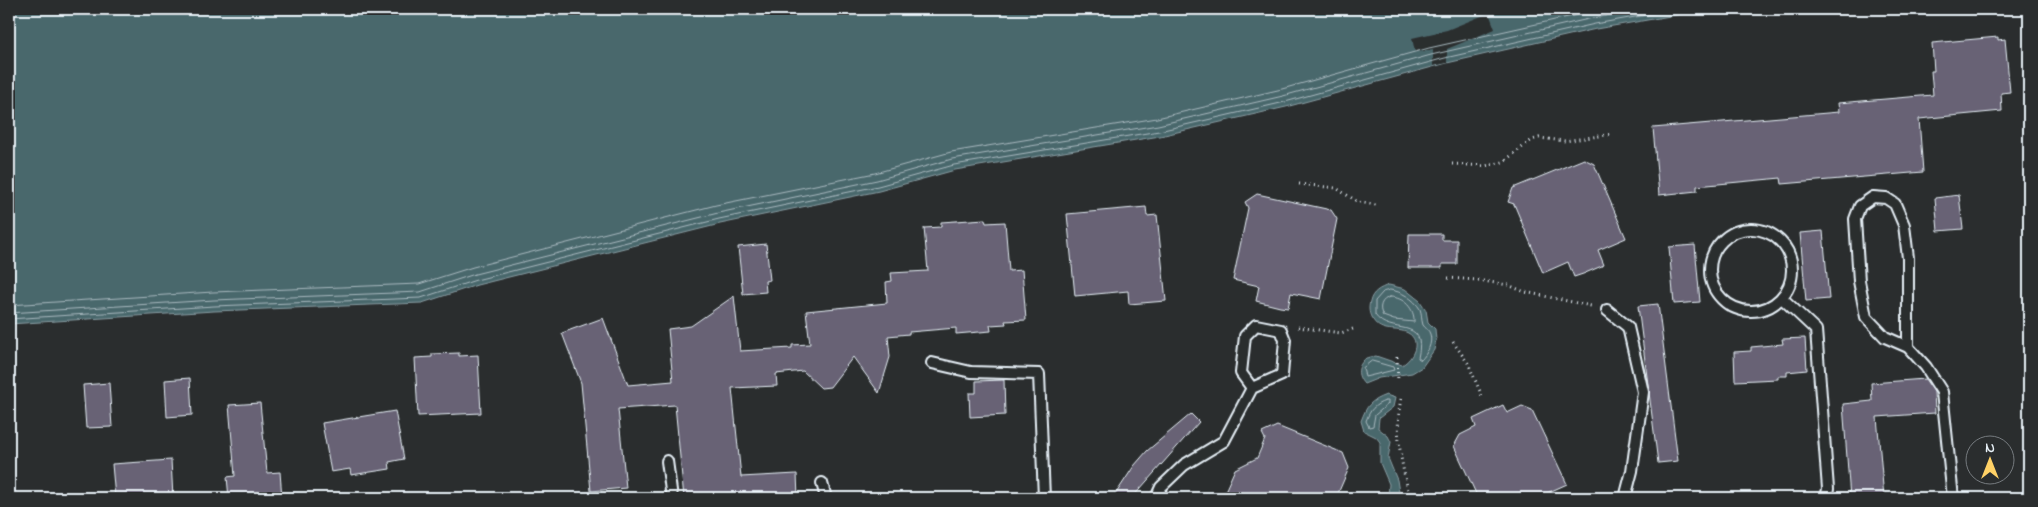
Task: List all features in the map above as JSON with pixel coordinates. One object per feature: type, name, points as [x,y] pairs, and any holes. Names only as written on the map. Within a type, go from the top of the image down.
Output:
[{"type":"lane","points":[[1908,347],[1908,258],[1904,225],[1895,204],[1886,198],[1873,197],[1860,206],[1855,219],[1859,281],[1866,317],[1884,337],[1908,347],[1926,366],[1942,392],[1953,498]]},
{"type":"lane","points":[[1761,229],[1780,240],[1792,258],[1793,280],[1783,299],[1764,311],[1742,312],[1722,301],[1711,283],[1710,260],[1720,242],[1739,230],[1761,229]]},
{"type":"lane","points":[[1783,299],[1816,330],[1828,489],[1826,498]]},
{"type":"lane","points":[[1607,310],[1628,327],[1642,392],[1632,471],[1624,498]]},
{"type":"lane","points":[[1156,498],[1161,487],[1184,465],[1224,441],[1252,388],[1282,375],[1285,340],[1281,330],[1256,325],[1245,336],[1241,373],[1252,388]]},
{"type":"lane","points":[[932,363],[971,372],[1039,374],[1044,498]]},
{"type":"lane","points":[[666,461],[672,498]]},
{"type":"lane","points":[[822,483],[826,498]]},
{"type":"path","points":[[1452,164],[1485,166],[1503,162],[1532,140],[1539,138],[1565,141],[1613,134]]},
{"type":"path","points":[[1299,184],[1336,188],[1358,202],[1376,205]]},
{"type":"path","points":[[1448,278],[1508,285],[1525,292],[1607,310]]},
{"type":"path","points":[[1281,330],[1291,325],[1341,333],[1353,329]]},
{"type":"path","points":[[1453,342],[1468,363],[1482,396]]},
{"type":"path","points":[[1397,357],[1398,382]]},
{"type":"path","points":[[1401,399],[1398,415],[1401,461],[1410,498]]},
{"type":"water","points":[[9,9],[1710,9],[1596,29],[1447,63],[1286,107],[1160,136],[955,170],[879,191],[720,224],[477,285],[422,303],[214,311],[9,324]]},
{"type":"water","points":[[1389,285],[1405,289],[1420,301],[1426,310],[1428,322],[1435,329],[1436,340],[1434,350],[1422,367],[1412,373],[1379,378],[1364,384],[1359,374],[1359,367],[1366,358],[1376,356],[1402,365],[1410,359],[1414,350],[1415,341],[1412,336],[1403,331],[1381,327],[1373,320],[1369,311],[1371,299],[1375,293]]},
{"type":"water","points":[[1386,395],[1395,398],[1393,407],[1379,418],[1378,428],[1388,436],[1391,442],[1388,458],[1397,480],[1400,498],[1388,498],[1389,484],[1380,463],[1380,442],[1376,437],[1364,431],[1361,421],[1370,404]]},
{"type":"pier","points":[[1489,13],[1495,29],[1447,49],[1447,63],[1433,66],[1433,50],[1415,52],[1412,38],[1447,30]]},
{"type":"building","points":[[1998,37],[1998,40],[2005,39],[2010,92],[2001,93],[2002,111],[1919,119],[1923,172],[1782,184],[1781,178],[1697,186],[1697,191],[1659,195],[1653,128],[1839,112],[1838,103],[1933,95],[1931,71],[1934,71],[1932,43]]},
{"type":"building","points":[[1584,159],[1594,164],[1626,238],[1598,250],[1604,265],[1583,274],[1574,277],[1568,262],[1543,273],[1514,204],[1508,202],[1513,188]]},
{"type":"building","points":[[1257,194],[1331,210],[1337,219],[1321,299],[1291,293],[1288,308],[1280,307],[1256,301],[1259,286],[1233,280],[1248,208],[1245,202]]},
{"type":"building","points":[[1959,195],[1963,229],[1938,231],[1935,198]]},
{"type":"building","points":[[1146,207],[1147,216],[1157,215],[1166,301],[1129,304],[1128,291],[1075,296],[1067,214]]},
{"type":"building","points":[[985,219],[986,223],[1005,222],[1009,271],[1022,270],[1026,320],[1005,321],[1006,324],[990,325],[991,331],[956,334],[956,328],[909,332],[909,334],[888,336],[890,357],[879,393],[853,357],[830,387],[821,388],[803,371],[776,374],[777,386],[732,388],[741,477],[797,474],[798,498],[684,498],[675,405],[618,409],[626,488],[591,491],[581,383],[562,333],[603,318],[628,385],[673,381],[668,329],[691,326],[734,296],[740,351],[792,348],[792,345],[810,344],[806,311],[887,303],[886,282],[892,281],[891,273],[928,271],[924,228],[941,227],[941,222]]},
{"type":"building","points":[[1823,231],[1829,299],[1806,301],[1800,233]]},
{"type":"building","points":[[1409,234],[1442,234],[1442,240],[1457,240],[1457,264],[1442,264],[1442,268],[1408,268]]},
{"type":"building","points":[[766,244],[770,280],[765,281],[766,292],[743,294],[738,247]]},
{"type":"building","points":[[1695,245],[1700,302],[1674,304],[1669,247]]},
{"type":"building","points":[[1658,304],[1678,461],[1658,463],[1638,306]]},
{"type":"building","points":[[1805,338],[1807,370],[1787,372],[1787,376],[1778,376],[1778,379],[1735,381],[1734,352],[1751,351],[1751,347],[1783,344],[1782,339]]},
{"type":"building","points":[[459,353],[459,356],[478,355],[481,413],[418,416],[415,358],[432,357],[432,354]]},
{"type":"building","points":[[190,378],[192,415],[167,417],[165,380]]},
{"type":"building","points":[[1925,379],[1934,392],[1935,413],[1877,417],[1884,498],[1850,498],[1843,404],[1872,401],[1871,383]]},
{"type":"building","points":[[1004,380],[1005,415],[970,417],[969,393],[976,393],[976,381]]},
{"type":"building","points":[[109,383],[112,427],[86,428],[83,385]]},
{"type":"building","points":[[260,403],[267,473],[280,472],[282,498],[229,498],[227,477],[235,476],[229,405]]},
{"type":"building","points":[[1503,405],[1507,413],[1522,406],[1532,410],[1567,484],[1536,498],[1478,498],[1454,446],[1460,435],[1476,427],[1473,419]]},
{"type":"building","points":[[395,411],[404,459],[389,462],[390,469],[351,475],[350,469],[331,472],[322,423]]},
{"type":"building","points":[[1191,414],[1199,422],[1132,498],[1113,498],[1134,466],[1147,451]]},
{"type":"building","points":[[1277,426],[1343,453],[1349,468],[1336,498],[1222,498],[1235,469],[1257,458],[1265,439],[1262,433]]},
{"type":"building","points":[[171,460],[173,498],[115,498],[112,464]]}]
